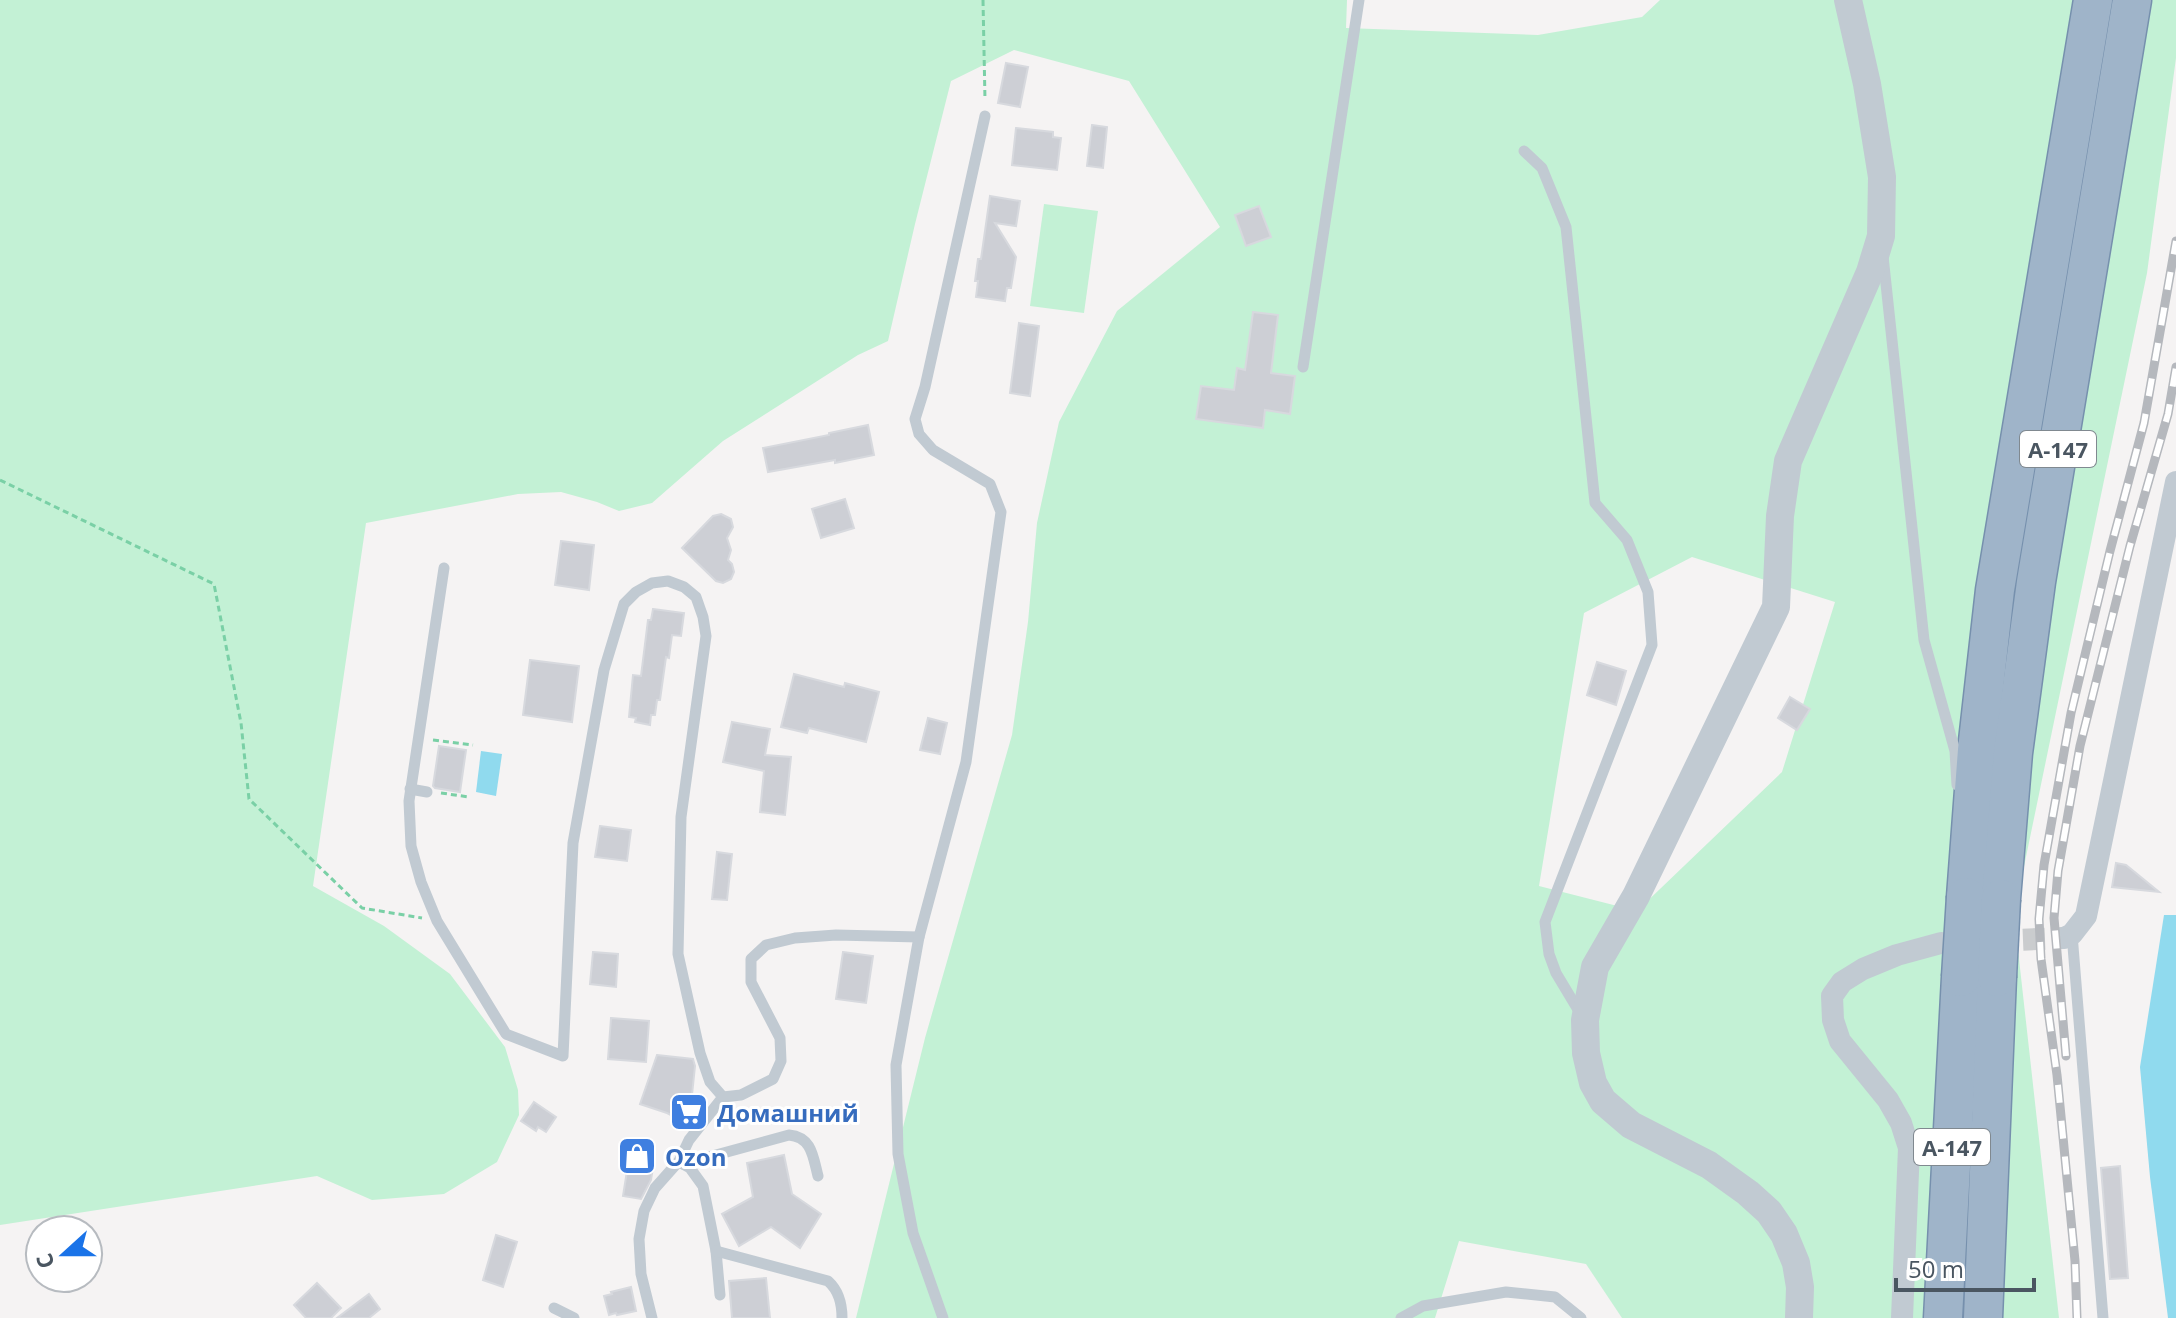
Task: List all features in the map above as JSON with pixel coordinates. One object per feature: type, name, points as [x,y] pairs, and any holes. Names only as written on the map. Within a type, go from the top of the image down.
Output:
[{"type":"highway","name":"А-147","points":[[1983,898],[2013,753],[2036,582],[2132,0]]},
{"type":"highway","name":"А-147","points":[[1943,1318],[1979,977],[1983,898],[1977,750],[1995,590],[2089,4]]},
{"type":"highway","name":"А-147","points":[[1979,977],[1983,1318]]},
{"type":"street","points":[[1799,1318],[1800,1287],[1796,1263],[1784,1234],[1769,1212],[1709,1165],[1631,1125],[1603,1101],[1593,1083],[1586,1053],[1585,1020],[1595,967],[1636,896],[1776,607],[1780,516],[1788,461],[1870,272],[1881,236],[1882,177],[1867,84],[1848,0]]},
{"type":"street","points":[[2068,936],[2086,916],[2176,482]]},
{"type":"street","points":[[1902,1318],[1909,1148],[1901,1123],[1888,1100],[1840,1041],[1833,1020],[1832,996],[1842,982],[1863,969],[1897,955],[1941,943]]},
{"type":"lane","points":[[1303,367],[1359,0]]},
{"type":"lane","points":[[943,1318],[913,1233],[898,1154],[896,1065],[919,937],[966,762],[1001,512],[990,484],[933,450],[919,434],[915,419],[925,387],[985,116]]},
{"type":"lane","points":[[1524,151],[1542,168],[1566,227],[1595,503],[1627,540],[1648,592],[1652,645],[1545,922],[1549,954],[1556,973],[1585,1020]]},
{"type":"lane","points":[[1881,236],[1924,640],[1955,751],[1958,795]]},
{"type":"lane","points":[[444,568],[410,789],[411,846],[437,921],[506,1034],[563,1056],[573,843],[604,670],[624,604],[636,592],[652,583],[668,581],[684,587],[696,597],[706,636],[681,817],[678,954],[700,1053],[710,1082],[723,1097]]},
{"type":"lane","points":[[418,738],[433,740]]},
{"type":"lane","points":[[410,789],[427,792]]},
{"type":"lane","points":[[1960,824],[1983,898]]},
{"type":"lane","points":[[652,1318],[641,1274],[639,1239],[644,1211],[655,1188],[681,1162],[689,1140],[723,1097],[741,1095],[773,1079],[781,1061],[780,1038],[751,982],[751,959],[766,945],[795,938],[836,935],[919,937]]},
{"type":"lane","points":[[2068,936],[2103,1318]]},
{"type":"lane","points":[[681,1162],[780,1137],[797,1136],[809,1145],[818,1176]]},
{"type":"lane","points":[[681,1162],[690,1168],[703,1186],[716,1251],[720,1295]]},
{"type":"lane","points":[[716,1251],[828,1281],[839,1296],[842,1318]]},
{"type":"lane","points":[[1401,1318],[1423,1306],[1506,1292],[1555,1297],[1581,1318]]},
{"type":"lane","points":[[554,1308],[574,1318]]},
{"type":"path","points":[[983,0],[985,116]]},
{"type":"path","points":[[0,480],[214,584],[241,723],[249,799],[362,908],[437,921]]},
{"type":"path","points":[[433,740],[473,745]]},
{"type":"path","points":[[427,792],[469,797]]},
{"type":"green space","points":[[0,0],[1347,0],[1346,28],[1538,35],[1642,17],[1660,0],[2176,0],[2176,58],[2147,273],[2021,881],[2018,950],[2059,1318],[1622,1318],[1586,1264],[1459,1241],[1435,1318],[856,1318],[925,1038],[1012,735],[1028,622],[1037,523],[1059,422],[1117,311],[1220,227],[1129,81],[1014,50],[951,81],[888,341],[858,355],[723,441],[652,503],[619,511],[561,492],[518,494],[366,523],[313,886],[384,926],[450,974],[505,1047],[518,1090],[519,1115],[497,1162],[444,1194],[372,1200],[317,1176],[71,1214],[24,1214],[24,1221],[0,1225]],"holes":[[[1692,557],[1835,602],[1782,772],[1637,911],[1539,886],[1584,613]]]},
{"type":"green space","points":[[1044,204],[1098,211],[1084,313],[1030,306]]},
{"type":"water","points":[[481,751],[502,754],[496,796],[476,792]]},
{"type":"water","points":[[2164,915],[2176,915],[2176,1318],[2168,1318],[2140,1067]]},
{"type":"building","points":[[1006,63],[1028,67],[1020,107],[998,103]]},
{"type":"building","points":[[1092,125],[1107,127],[1103,168],[1087,166]]},
{"type":"building","points":[[1016,128],[1053,132],[1053,137],[1061,138],[1057,170],[1012,165]]},
{"type":"building","points":[[990,196],[1020,201],[1016,226],[995,223],[1016,257],[1011,288],[1007,288],[1005,301],[976,297],[978,259],[981,259]]},
{"type":"building","points":[[1259,206],[1271,237],[1246,246],[1235,215]]},
{"type":"building","points":[[1253,312],[1278,315],[1271,373],[1295,376],[1290,414],[1265,410],[1263,428],[1196,419],[1201,386],[1234,390],[1237,368],[1245,370]]},
{"type":"building","points":[[1019,323],[1039,326],[1030,396],[1010,393]]},
{"type":"building","points":[[868,425],[874,455],[768,472],[763,448]]},
{"type":"building","points":[[845,499],[854,528],[821,538],[812,509]]},
{"type":"building","points":[[721,514],[731,519],[733,527],[727,538],[731,550],[728,560],[734,572],[731,579],[723,583],[716,581],[682,548],[713,516]]},
{"type":"building","points":[[561,541],[594,545],[589,590],[555,585]]},
{"type":"building","points":[[653,609],[684,613],[681,636],[672,635],[660,700],[657,700],[655,715],[651,715],[650,725],[635,722],[636,718],[629,717],[633,675],[641,676],[648,620],[651,620]]},
{"type":"building","points":[[530,660],[579,666],[572,722],[523,715]]},
{"type":"building","points":[[1597,662],[1626,671],[1616,705],[1587,695]]},
{"type":"building","points":[[794,674],[879,692],[866,742],[809,728],[807,733],[781,727]]},
{"type":"building","points":[[1790,697],[1810,709],[1797,730],[1778,718]]},
{"type":"building","points":[[928,718],[947,723],[940,754],[920,750]]},
{"type":"building","points":[[732,722],[770,729],[765,755],[791,757],[785,815],[760,812],[764,771],[723,762]]},
{"type":"building","points":[[439,746],[466,750],[460,792],[433,786]]},
{"type":"building","points":[[600,826],[631,830],[627,861],[595,857]]},
{"type":"building","points":[[717,852],[732,854],[727,900],[712,899]]},
{"type":"building","points":[[2116,863],[2126,865],[2159,892],[2112,887]]},
{"type":"building","points":[[593,952],[618,954],[616,987],[590,984]]},
{"type":"building","points":[[843,952],[873,956],[866,1003],[836,999]]},
{"type":"building","points":[[611,1018],[649,1021],[646,1062],[608,1059]]},
{"type":"building","points":[[657,1055],[693,1059],[692,1095],[704,1101],[690,1125],[640,1104]]},
{"type":"building","points":[[534,1102],[556,1117],[546,1132],[538,1127],[536,1131],[521,1121]]},
{"type":"building","points":[[630,1152],[655,1155],[651,1180],[641,1199],[623,1196]]},
{"type":"building","points":[[784,1155],[792,1194],[821,1214],[800,1248],[771,1227],[739,1246],[722,1214],[753,1197],[747,1163]]},
{"type":"building","points":[[2120,1166],[2128,1278],[2110,1279],[2101,1168]]},
{"type":"building","points":[[496,1235],[517,1242],[503,1287],[483,1280]]},
{"type":"building","points":[[766,1278],[770,1318],[732,1318],[729,1281]]},
{"type":"building","points":[[317,1283],[341,1308],[331,1318],[306,1318],[294,1305]]},
{"type":"building","points":[[631,1287],[636,1311],[609,1315],[604,1296]]},
{"type":"building","points":[[369,1294],[380,1309],[369,1318],[337,1318]]},
{"type":"tunnel","points":[[1990,941],[2064,938]]},
{"type":"railway","points":[[2077,1318],[2075,1261],[2039,919],[2044,865],[2071,713],[2144,423],[2176,241]]},
{"type":"railway","points":[[2066,1056],[2054,918],[2058,871],[2080,746],[2130,546],[2168,414],[2176,367]]},
{"type":"place","name":"Домашний","points":[[689,1112]]},
{"type":"place","name":"Ozon","points":[[637,1156]]}]
